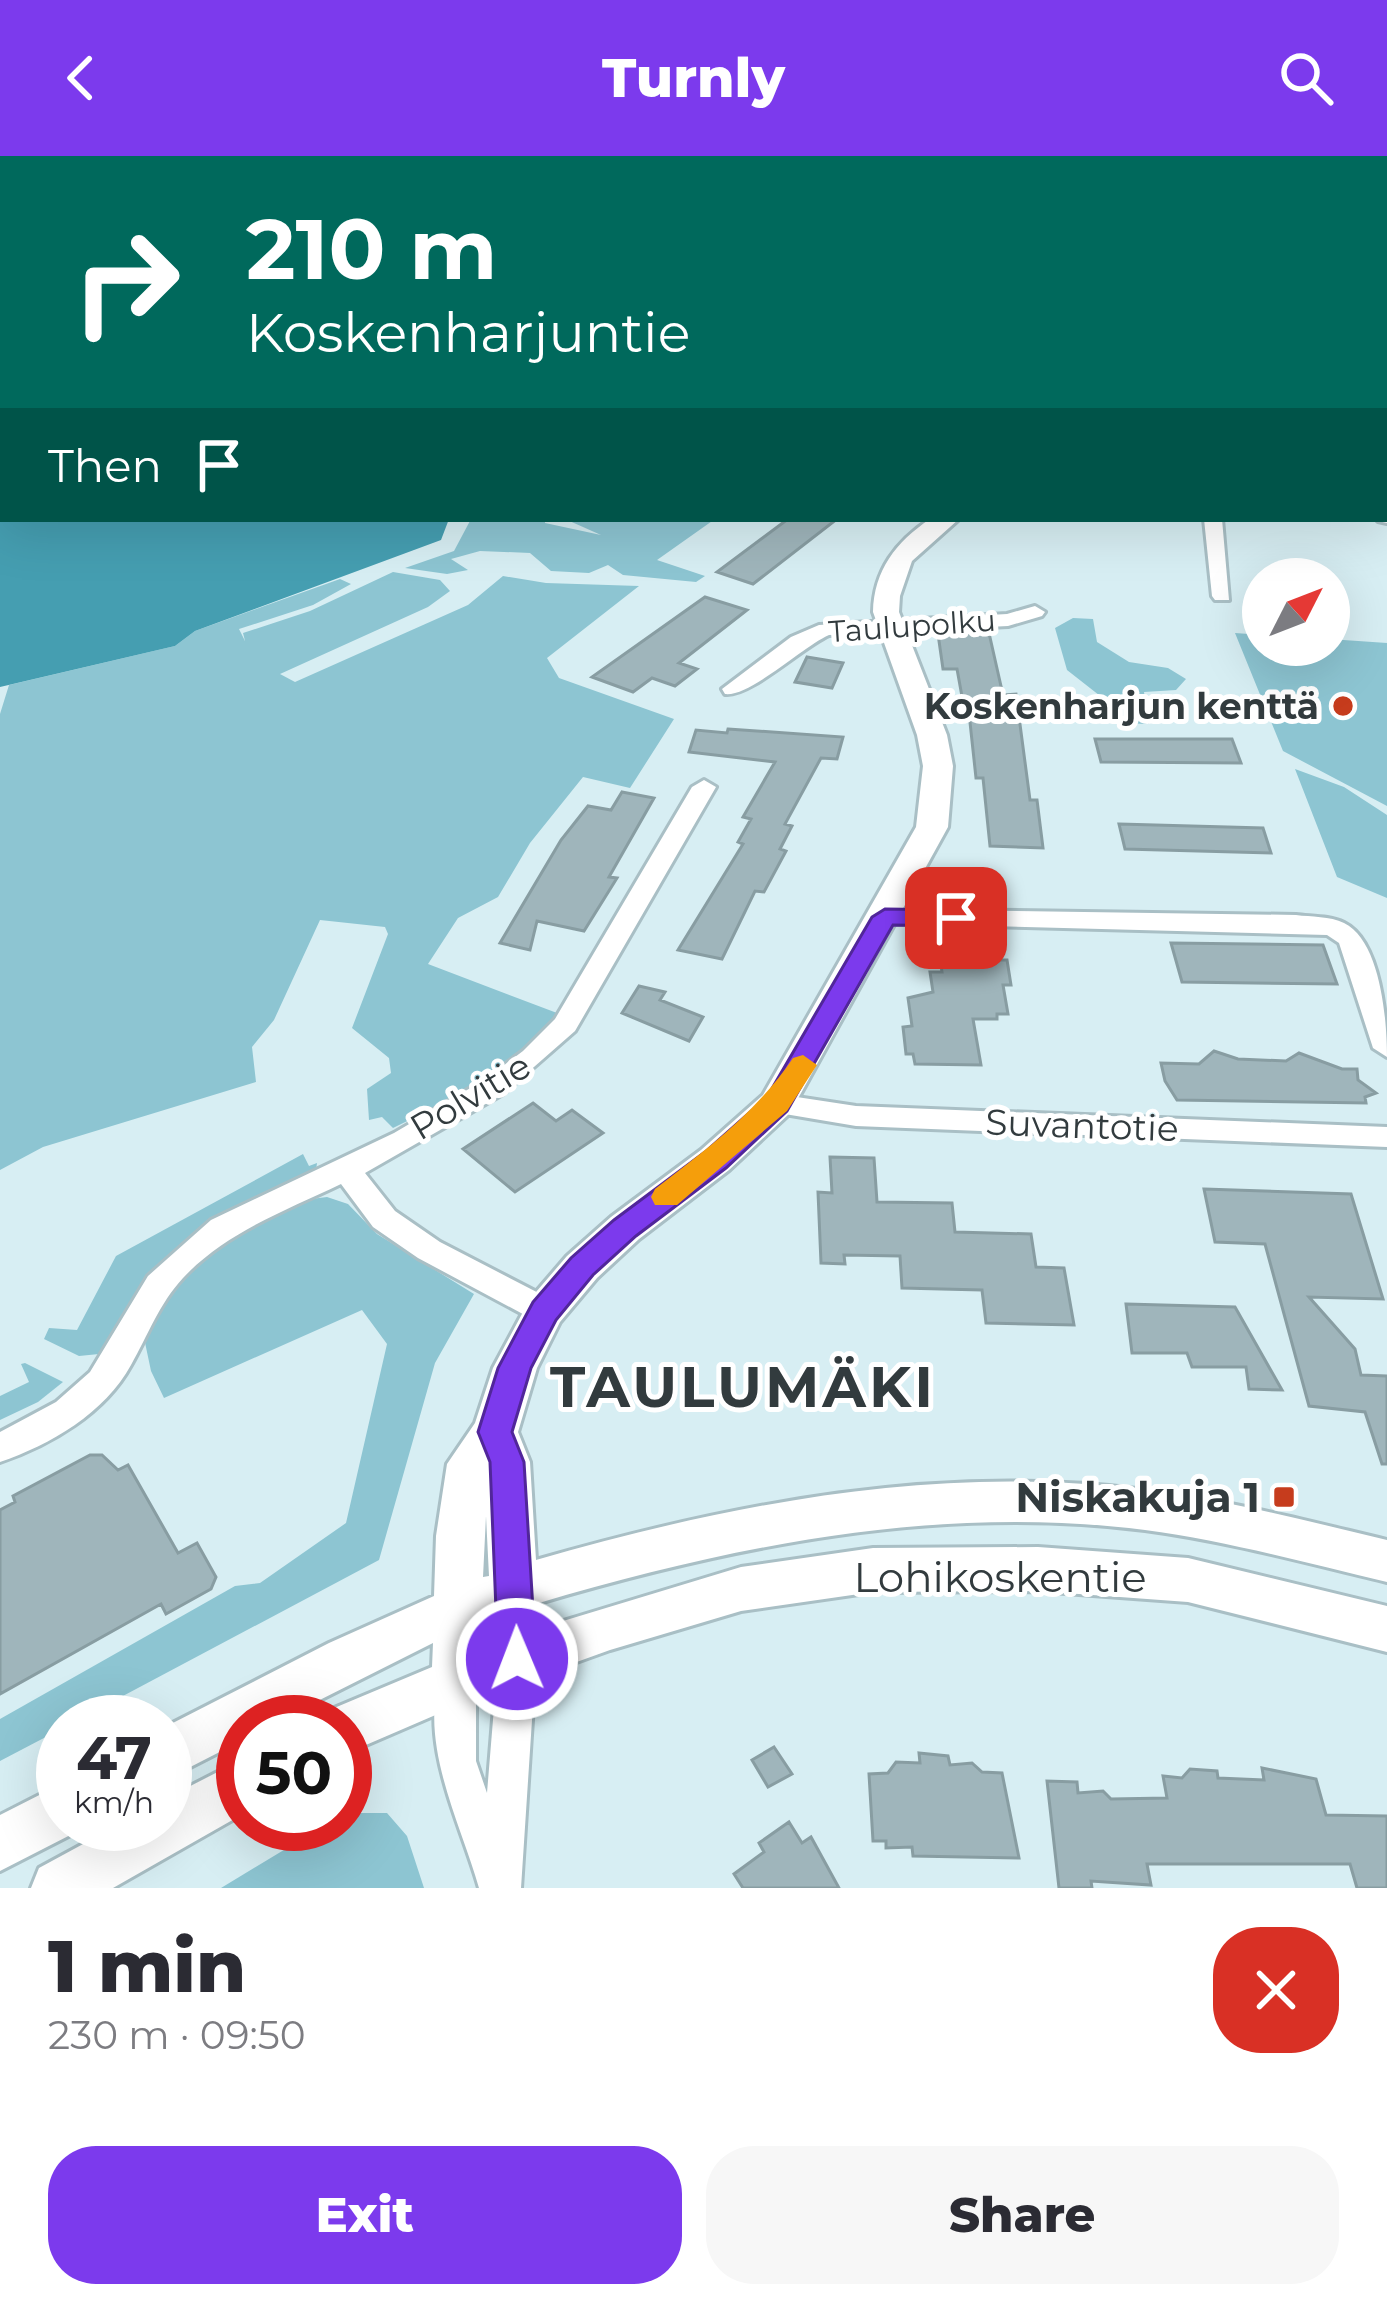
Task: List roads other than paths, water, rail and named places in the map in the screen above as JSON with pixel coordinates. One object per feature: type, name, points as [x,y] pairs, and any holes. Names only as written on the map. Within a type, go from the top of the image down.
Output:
[{"type":"main road","points":[[457,1681],[460,1536],[470,1464],[495,1432],[515,1368],[545,1311],[582,1267],[625,1228],[715,1160],[777,1104],[932,827],[938,800],[932,735],[890,626],[885,591],[899,556],[943,522]]},
{"type":"main road","points":[[495,1432],[507,1462],[517,1659]]},
{"type":"main road","name":"Lohikoskentie","points":[[192,1740],[338,1662],[457,1609],[515,1588],[740,1526],[909,1503],[999,1501],[1112,1507],[1221,1521],[1387,1561]]},
{"type":"main road","name":"Lohikoskentie","points":[[372,1717],[517,1659],[741,1589],[873,1570],[1038,1569],[1188,1580],[1387,1629]]},
{"type":"main road","points":[[59,1888],[216,1801]]},
{"type":"main road","points":[[0,1844],[36,1825]]},
{"type":"street","points":[[1213,522],[1222,596]]},
{"type":"street","name":"Taulupolku","points":[[733,689],[809,635],[826,629],[1008,620],[1035,612]]},
{"type":"street","name":"Polvitie","points":[[0,1448],[42,1428],[103,1382],[125,1350],[144,1306],[190,1251],[222,1228],[480,1096],[542,1052],[565,1025],[704,787]]},
{"type":"street","points":[[885,917],[1295,923],[1334,928],[1350,939],[1387,1048]]},
{"type":"street","name":"Suvantotie","points":[[777,1104],[856,1116],[1387,1137]]},
{"type":"street","points":[[344,1167],[384,1220],[429,1250],[545,1311]]},
{"type":"street","points":[[457,1681],[456,1761],[500,1888],[517,1659]]},
{"type":"place","name":"Koskenharjun kenttä","points":[[1343,706]]},
{"type":"place","name":"Niskakuja 1","points":[[1284,1497]]},
{"type":"district","name":"TAULUMÄKI","points":[[743,1386]]}]
